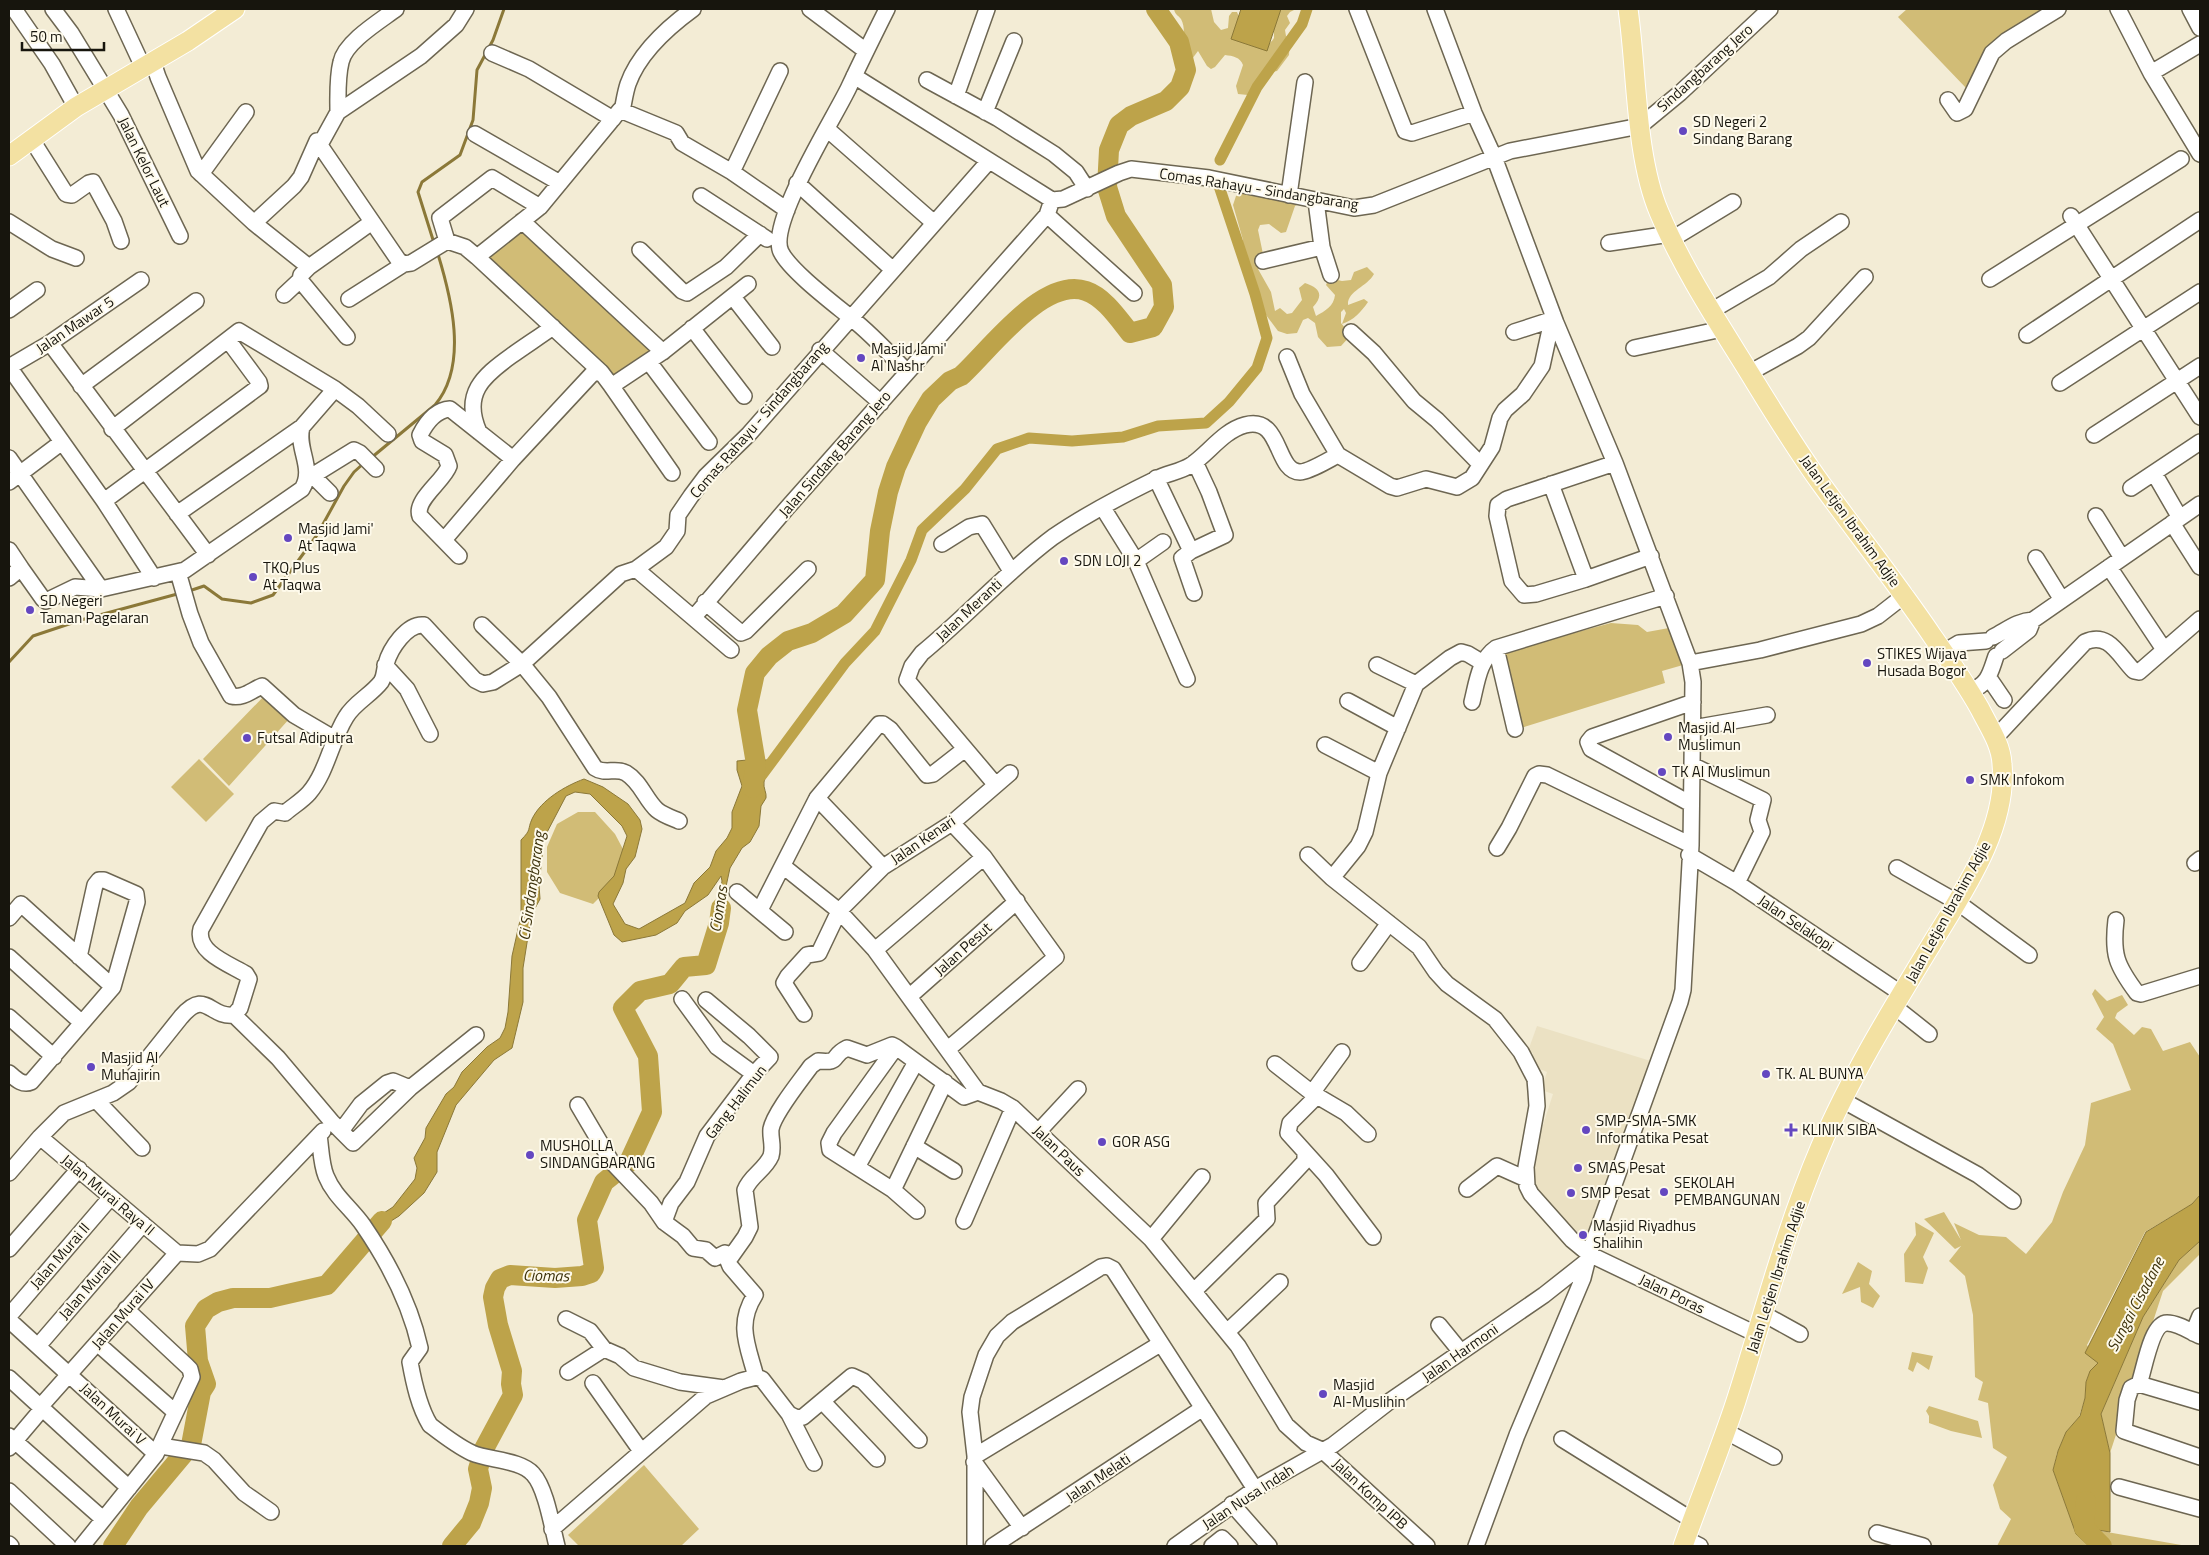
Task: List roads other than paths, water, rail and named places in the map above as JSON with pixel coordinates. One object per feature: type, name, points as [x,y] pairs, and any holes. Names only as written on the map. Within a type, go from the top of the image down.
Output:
[{"type":"main road","points":[[9,156],[76,107],[235,9]]},
{"type":"main road","name":"Jalan Letjen Ibrahim Adjie","points":[[1628,9],[1640,126],[1648,176],[1657,208],[1671,237],[1749,373],[1812,471],[1905,595],[1970,691],[1995,738],[2002,762],[2000,809],[1990,840],[1957,902],[1898,1000],[1820,1148],[1772,1281],[1725,1431],[1692,1520],[1690,1544]]},
{"type":"street","points":[[14,9],[52,64],[76,107]]},
{"type":"street","name":"Jalan Kelor Laut","points":[[53,9],[121,114],[180,236]]},
{"type":"street","points":[[116,9],[148,64],[194,164],[202,174],[254,223],[309,266]]},
{"type":"street","points":[[338,112],[338,84],[340,62],[343,55],[358,39],[396,9]]},
{"type":"street","points":[[254,223],[294,186],[301,177],[317,141],[322,140],[338,112],[421,56],[456,25],[466,9]]},
{"type":"street","points":[[476,257],[540,207],[618,115],[628,84],[647,52],[675,22],[693,9]]},
{"type":"street","points":[[810,9],[866,51]]},
{"type":"street","points":[[780,250],[782,227],[797,183],[827,129],[887,9]]},
{"type":"street","points":[[956,96],[986,9]]},
{"type":"street","points":[[1357,9],[1405,130],[1412,132],[1474,113]]},
{"type":"street","points":[[1435,9],[1474,113],[1494,157],[1555,321],[1615,464],[1666,596],[1690,663],[1693,702],[1690,850],[1683,990],[1680,1002],[1588,1257],[1583,1278],[1501,1477],[1476,1546]]},
{"type":"street","name":"Sindangbarang Jero","points":[[1640,126],[1680,93],[1770,9]]},
{"type":"street","points":[[1948,100],[1957,113],[1965,109],[1992,53],[2006,41],[2058,9]]},
{"type":"street","points":[[2118,9],[2150,73],[2200,154]]},
{"type":"street","points":[[2190,9],[2200,28]]},
{"type":"street","points":[[985,112],[1014,41]]},
{"type":"street","points":[[2150,73],[2200,44]]},
{"type":"street","points":[[492,53],[528,69],[618,115],[676,134],[682,143],[732,172],[787,210]]},
{"type":"street","points":[[732,172],[780,71]]},
{"type":"street","points":[[854,76],[988,160],[1050,208],[1134,294]]},
{"type":"street","points":[[927,80],[985,112],[1054,154],[1076,172],[1091,188]]},
{"type":"street","points":[[1289,195],[1305,82]]},
{"type":"street","points":[[202,174],[246,112]]},
{"type":"street","name":"Comas Rahayu - Sindangbarang","points":[[1050,208],[1063,199],[1091,188],[1119,173],[1132,169],[1199,177],[1354,208],[1374,205],[1510,151],[1640,126]]},
{"type":"street","points":[[827,129],[933,222]]},
{"type":"street","points":[[475,134],[560,184]]},
{"type":"street","points":[[32,140],[66,194],[72,195],[93,182],[114,221],[121,240]]},
{"type":"street","points":[[317,141],[399,261],[404,264]]},
{"type":"street","points":[[1990,279],[2074,220],[2181,159]]},
{"type":"street","name":"Comas Rahayu - Sindangbarang","points":[[385,666],[393,648],[401,638],[419,625],[427,627],[450,643],[475,680],[483,684],[493,682],[522,664],[621,574],[636,569],[666,547],[677,531],[678,515],[706,476],[749,434],[820,350],[851,318],[988,160]]},
{"type":"street","points":[[445,242],[440,218],[492,178],[540,207]]},
{"type":"street","points":[[797,183],[892,269]]},
{"type":"street","points":[[701,196],[760,234],[780,250],[788,262],[851,318],[907,372]]},
{"type":"street","points":[[1316,201],[1322,247],[1332,275]]},
{"type":"street","points":[[1609,243],[1671,237],[1733,202]]},
{"type":"street","name":"Jalan Sindang Barang Jero","points":[[694,617],[705,602],[1050,208]]},
{"type":"street","points":[[2074,220],[2200,417]]},
{"type":"street","points":[[2027,335],[2113,280],[2200,220]]},
{"type":"street","points":[[522,221],[663,352]]},
{"type":"street","points":[[9,222],[52,249],[76,258]]},
{"type":"street","points":[[284,295],[300,280],[301,275],[309,266],[372,222]]},
{"type":"street","points":[[1712,311],[1769,276],[1801,250],[1841,222]]},
{"type":"street","points":[[640,250],[686,293],[726,267],[760,234]]},
{"type":"street","points":[[349,299],[404,264],[411,263],[445,242],[465,248],[600,372],[672,473]]},
{"type":"street","points":[[1262,261],[1322,247]]},
{"type":"street","points":[[1749,373],[1809,338],[1866,277]]},
{"type":"street","name":"Jalan Mawar 5","points":[[9,367],[50,343],[140,280]]},
{"type":"street","points":[[300,280],[347,336]]},
{"type":"street","points":[[610,384],[616,383],[650,362],[748,284]]},
{"type":"street","points":[[9,310],[37,290]]},
{"type":"street","points":[[2060,383],[2200,292]]},
{"type":"street","points":[[733,297],[772,347]]},
{"type":"street","points":[[81,386],[196,302]]},
{"type":"street","points":[[1514,332],[1555,321]]},
{"type":"street","points":[[1287,357],[1302,394],[1338,455],[1390,486],[1397,488],[1426,479],[1453,487],[1460,486],[1472,478],[1494,442],[1500,418],[1505,410],[1522,394],[1542,366],[1549,334],[1555,321]]},
{"type":"street","points":[[479,432],[473,407],[476,390],[484,378],[553,327]]},
{"type":"street","points":[[692,328],[744,396]]},
{"type":"street","points":[[1634,348],[1722,328]]},
{"type":"street","points":[[112,429],[239,331],[335,389],[358,406],[388,434]]},
{"type":"street","points":[[1350,332],[1374,353],[1414,401],[1437,420],[1480,464]]},
{"type":"street","points":[[104,501],[260,386],[228,340]]},
{"type":"street","points":[[50,343],[208,556]]},
{"type":"street","points":[[820,350],[881,403]]},
{"type":"street","points":[[650,362],[709,442]]},
{"type":"street","points":[[2094,435],[2200,366]]},
{"type":"street","points":[[9,367],[104,501],[154,578]]},
{"type":"street","points":[[444,540],[513,459],[590,376],[598,371],[600,372]]},
{"type":"street","points":[[177,514],[302,427],[335,389]]},
{"type":"street","points":[[459,556],[420,516],[419,507],[448,471],[449,461],[445,455],[422,441],[420,435],[437,414],[448,409],[454,411],[513,459]]},
{"type":"street","name":"Jalan Meranti","points":[[995,784],[907,680],[912,666],[922,653],[1012,571],[1053,538],[1156,478],[1178,471],[1195,462],[1237,428],[1258,424],[1267,430],[1287,464],[1295,471],[1302,472],[1338,455]]},
{"type":"street","points":[[302,427],[300,442],[310,474],[330,493]]},
{"type":"street","points":[[14,478],[62,442]]},
{"type":"street","points":[[2132,488],[2200,442]]},
{"type":"street","points":[[9,550],[43,600],[46,601],[75,587],[101,589],[154,578],[185,570],[208,556],[302,490],[310,474],[350,451],[354,450],[369,461]]},
{"type":"street","points":[[9,458],[14,478],[101,589]]},
{"type":"street","points":[[1194,593],[1182,558],[1191,551],[1225,535],[1209,492],[1195,462]]},
{"type":"street","points":[[1615,464],[1507,499],[1498,505],[1497,516],[1512,581],[1520,592],[1529,595],[1586,579],[1651,556]]},
{"type":"street","points":[[2154,473],[2200,567]]},
{"type":"street","points":[[1156,478],[1191,551]]},
{"type":"street","points":[[1551,484],[1586,579]]},
{"type":"street","points":[[1970,691],[1978,688],[1989,678],[1999,654],[2029,630],[2033,620],[2200,504]]},
{"type":"street","points":[[1103,508],[1136,561],[1187,679]]},
{"type":"street","points":[[2096,516],[2122,558]]},
{"type":"street","points":[[942,544],[969,527],[982,524],[1012,571]]},
{"type":"street","points":[[1136,561],[1163,542]]},
{"type":"street","points":[[2036,558],[2062,600]]},
{"type":"street","points":[[2109,567],[2161,645]]},
{"type":"street","points":[[9,578],[21,568]]},
{"type":"street","points":[[636,569],[731,650]]},
{"type":"street","points":[[705,602],[741,633],[746,631],[808,569]]},
{"type":"street","points":[[178,572],[184,595],[202,643],[232,696],[246,695],[262,686],[294,715],[335,739]]},
{"type":"street","points":[[1690,663],[1760,650],[1861,624],[1878,616],[1905,595]]},
{"type":"street","points":[[1472,702],[1486,656],[1496,648],[1666,596]]},
{"type":"street","points":[[1995,738],[2085,642],[2097,638],[2104,639],[2134,671],[2139,672],[2200,619]]},
{"type":"street","points":[[1944,652],[1959,643],[1989,639],[2024,620],[2033,620]]},
{"type":"street","points":[[482,625],[522,664],[548,697],[596,768],[603,772],[617,771],[625,773],[640,786],[659,811],[679,821]]},
{"type":"street","points":[[1496,648],[1515,728]]},
{"type":"street","points":[[1332,878],[1358,846],[1365,832],[1379,773],[1416,684],[1461,652],[1483,663]]},
{"type":"street","points":[[1377,665],[1416,684]]},
{"type":"street","points":[[234,1015],[243,1003],[250,979],[246,974],[203,946],[200,938],[202,929],[261,822],[274,811],[284,812],[309,793],[322,773],[335,739],[347,715],[380,683],[385,675],[385,666]]},
{"type":"street","points":[[385,666],[408,689],[430,734]]},
{"type":"street","points":[[1989,678],[2004,700]]},
{"type":"street","points":[[1348,702],[1398,728]]},
{"type":"street","points":[[1691,804],[1591,749],[1588,742],[1592,736],[1693,702]]},
{"type":"street","points":[[1693,728],[1767,715]]},
{"type":"street","points":[[760,910],[817,798],[879,724],[883,724],[890,729],[927,776],[933,774],[965,749]]},
{"type":"street","points":[[1325,745],[1379,773]]},
{"type":"street","points":[[1692,765],[1764,800],[1758,820],[1762,832],[1737,883]]},
{"type":"street","name":"Jalan Kenari","points":[[804,1014],[784,983],[807,955],[820,953],[839,912],[883,867],[952,823],[1010,773]]},
{"type":"street","name":"Jalan Selakopi","points":[[1497,848],[1535,776],[1539,774],[1547,775],[1690,850],[1898,1000],[1929,1034]]},
{"type":"street","points":[[817,798],[883,867]]},
{"type":"street","points":[[948,1049],[1055,958],[1056,954],[984,856],[952,823]]},
{"type":"street","points":[[1308,855],[1332,878],[1420,947],[1436,972],[1447,984],[1499,1023],[1528,1063],[1535,1079],[1537,1106],[1526,1167],[1526,1178],[1496,1166],[1467,1189]]},
{"type":"street","points":[[875,950],[984,856]]},
{"type":"street","points":[[756,1377],[743,1330],[746,1314],[755,1295],[730,1266],[728,1261],[750,1228],[745,1190],[747,1184],[764,1167],[770,1156],[773,1147],[771,1129],[779,1112],[812,1066],[818,1061],[833,1062],[837,1054],[847,1048],[867,1055],[892,1045],[945,1082],[957,1094],[964,1097],[978,1092],[875,950],[839,912],[783,866]]},
{"type":"street","points":[[1897,868],[1957,902],[2029,955]]},
{"type":"street","points":[[12,1081],[26,1084],[31,1082],[113,987],[137,902],[136,894],[104,880],[99,880],[96,885],[80,957]]},
{"type":"street","points":[[737,892],[785,932]]},
{"type":"street","name":"Jalan Pesut","points":[[910,996],[1017,901]]},
{"type":"street","points":[[9,918],[21,904],[113,987]]},
{"type":"street","points":[[2116,920],[2113,944],[2115,955],[2137,993],[2141,994],[2200,976]]},
{"type":"street","points":[[1360,963],[1389,924]]},
{"type":"street","points":[[9,957],[82,1023]]},
{"type":"street","points":[[682,999],[717,1047],[754,1074]]},
{"type":"street","name":"Gang Halimun","points":[[664,1222],[671,1202],[687,1182],[708,1136],[754,1074],[770,1057],[749,1036],[706,1000]]},
{"type":"street","points":[[9,1173],[64,1113],[113,1093],[129,1082],[185,1012],[192,1006],[201,1003],[225,1014],[234,1015],[278,1058],[353,1143],[410,1088],[476,1035]]},
{"type":"street","points":[[9,1017],[54,1057]]},
{"type":"street","points":[[896,1046],[828,1143],[830,1150],[893,1190],[917,1210]]},
{"type":"street","points":[[1342,1052],[1315,1094],[1288,1126],[1288,1133],[1326,1175],[1372,1237]]},
{"type":"street","points":[[856,1167],[916,1062]]},
{"type":"street","points":[[1276,1064],[1315,1094],[1346,1113],[1368,1134]]},
{"type":"street","points":[[177,1253],[198,1254],[210,1249],[319,1135],[336,1126],[386,1083],[393,1080],[410,1088]]},
{"type":"street","points":[[893,1190],[945,1082]]},
{"type":"street","points":[[1039,1131],[1078,1089]]},
{"type":"street","name":"Jalan Paus","points":[[978,1092],[1001,1100],[1013,1108],[1151,1239],[1243,1353],[1286,1425],[1306,1443],[1328,1448]]},
{"type":"street","points":[[96,1100],[142,1148]]},
{"type":"street","points":[[1844,1101],[1978,1175],[2013,1201]]},
{"type":"street","points":[[578,1105],[622,1173],[651,1203],[664,1222],[683,1236],[693,1248],[706,1250],[715,1258],[725,1254],[731,1255]]},
{"type":"street","points":[[964,1222],[1013,1108]]},
{"type":"street","points":[[319,1135],[326,1176],[336,1192],[362,1223],[380,1252],[403,1293],[415,1324],[420,1351],[410,1362],[415,1387],[427,1420],[430,1425],[472,1452],[517,1465],[531,1472],[535,1476],[543,1495],[557,1546]]},
{"type":"street","name":"Jalan Murai Raya II","points":[[40,1137],[177,1253]]},
{"type":"street","points":[[914,1146],[954,1171]]},
{"type":"street","points":[[1194,1291],[1267,1219],[1266,1203],[1305,1161],[1305,1154]]},
{"type":"street","points":[[9,1249],[79,1170]]},
{"type":"street","points":[[1151,1239],[1202,1177]]},
{"type":"street","name":"Jalan Poras","points":[[1526,1178],[1531,1194],[1588,1257],[1756,1334]]},
{"type":"street","name":"Jalan Murai II","points":[[9,1316],[111,1197]]},
{"type":"street","name":"Jalan Murai III","points":[[38,1346],[143,1224]]},
{"type":"street","name":"Jalan Murai IV","points":[[11,1442],[177,1253]]},
{"type":"street","name":"Jalan Harmoni","points":[[1328,1448],[1390,1401],[1544,1295],[1588,1257]]},
{"type":"street","points":[[975,1546],[975,1459],[970,1426],[972,1397],[986,1355],[997,1336],[1012,1322],[1093,1271],[1107,1266],[1113,1269],[1255,1489]]},
{"type":"street","points":[[1227,1332],[1280,1282]]},
{"type":"street","points":[[82,1546],[159,1450],[192,1377],[190,1369],[126,1309]]},
{"type":"street","points":[[1762,1313],[1800,1334]]},
{"type":"street","points":[[2140,1384],[2152,1337],[2158,1327],[2162,1324],[2170,1323],[2196,1335],[2200,1316]]},
{"type":"street","points":[[566,1319],[590,1331],[604,1350],[620,1356],[634,1368],[680,1382],[724,1388]]},
{"type":"street","name":"Jalan Murai V","points":[[9,1320],[159,1450]]},
{"type":"street","points":[[1439,1325],[1461,1352]]},
{"type":"street","points":[[98,1343],[175,1412]]},
{"type":"street","points":[[975,1459],[1160,1344]]},
{"type":"street","points":[[568,1372],[604,1350]]},
{"type":"street","points":[[789,1414],[796,1418],[803,1417],[852,1376],[863,1381],[919,1440]]},
{"type":"street","points":[[552,1529],[706,1396],[756,1377],[766,1382],[789,1414],[814,1463]]},
{"type":"street","points":[[9,1378],[129,1488]]},
{"type":"street","points":[[593,1383],[641,1451]]},
{"type":"street","points":[[2200,1402],[2140,1384],[2131,1388],[2127,1400],[2124,1431],[2200,1457]]},
{"type":"street","points":[[822,1401],[877,1459]]},
{"type":"street","name":"Jalan Melati","points":[[993,1546],[1202,1408]]},
{"type":"street","points":[[1725,1431],[1774,1457]]},
{"type":"street","points":[[1562,1439],[1692,1520]]},
{"type":"street","points":[[11,1442],[103,1519]]},
{"type":"street","name":"Jalan Nusa Indah","points":[[1182,1545],[1232,1504],[1328,1448]]},
{"type":"street","name":"Jalan Komp IPB","points":[[1328,1448],[1424,1545]]},
{"type":"street","points":[[159,1450],[204,1453],[214,1460],[244,1493],[271,1512]]},
{"type":"street","points":[[975,1459],[1022,1528]]},
{"type":"street","points":[[2119,1487],[2200,1509]]},
{"type":"street","points":[[9,1491],[68,1546]]},
{"type":"street","points":[[1232,1504],[1269,1546]]},
{"type":"street","points":[[1877,1533],[1923,1546]]},
{"type":"street","points":[[1212,1546],[1222,1538],[1230,1546]]},
{"type":"water","points":[[1241,9],[1281,9],[1267,51],[1231,39]]},
{"type":"water","points":[[768,760],[770,763],[771,766],[764,782],[766,798],[761,806],[759,826],[750,842],[742,848],[730,868],[722,905],[724,919],[712,943],[709,939],[715,924],[722,881],[721,876],[708,895],[685,911],[677,923],[656,935],[622,942],[614,935],[598,896],[599,892],[614,876],[627,836],[622,826],[590,794],[575,792],[566,796],[544,838],[539,885],[540,899],[533,912],[529,930],[523,968],[523,1002],[512,1048],[494,1060],[456,1105],[437,1152],[437,1172],[424,1193],[399,1216],[375,1231],[370,1222],[393,1207],[415,1179],[417,1168],[414,1158],[425,1138],[426,1128],[446,1094],[454,1087],[462,1072],[487,1047],[500,1038],[505,1028],[512,956],[521,916],[521,840],[528,831],[536,812],[554,794],[584,779],[603,787],[628,804],[640,820],[642,829],[635,857],[626,869],[623,883],[613,904],[625,924],[639,929],[685,903],[694,883],[710,867],[716,851],[727,838],[732,828],[732,812],[742,786],[737,770],[737,761]]},
{"type":"water","points":[[2200,1195],[2200,1241],[2179,1260],[2143,1317],[2101,1414],[2110,1453],[2110,1532],[2085,1528],[2102,1546],[2089,1546],[2076,1534],[2053,1470],[2066,1432],[2080,1416],[2085,1398],[2086,1382],[2090,1371],[2098,1363],[2085,1353],[2146,1232],[2192,1204]]},
{"type":"waterway","points":[[434,243],[418,192],[422,182],[460,155],[473,120],[477,70],[493,40],[504,9]]},
{"type":"waterway","name":"Ci Sindangbarang","points":[[752,788],[756,764],[747,710],[755,673],[769,656],[788,641],[812,633],[844,614],[875,580],[880,531],[888,492],[896,467],[917,422],[931,399],[950,381],[961,376],[973,365],[1018,318],[1052,294],[1069,289],[1086,291],[1093,294],[1110,309],[1130,333],[1153,327],[1164,307],[1162,285],[1116,216],[1107,187],[1109,150],[1119,125],[1131,116],[1166,101],[1180,87],[1186,70],[1179,42],[1156,9]]},
{"type":"waterway","points":[[1220,160],[1257,87],[1302,24],[1307,9]]},
{"type":"waterway","points":[[762,775],[845,663],[875,631],[911,560],[922,530],[965,489],[997,449],[1029,438],[1072,441],[1123,437],[1158,426],[1206,423],[1229,402],[1257,368],[1267,338],[1255,294],[1218,183]]},
{"type":"waterway","points":[[371,458],[435,405],[445,389],[452,370],[454,330],[447,288],[437,251]]},
{"type":"waterway","points":[[189,591],[204,586],[222,599],[251,603],[273,595],[317,535],[344,486],[354,472],[364,463]]},
{"type":"waterway","points":[[9,662],[33,636],[81,620],[181,593]]},
{"type":"waterway","name":"Ciomas","points":[[452,1546],[471,1523],[479,1503],[482,1488],[478,1469],[484,1449],[513,1395],[511,1384],[512,1371],[498,1325],[493,1297],[495,1288],[500,1279],[510,1275],[555,1278],[582,1276],[591,1273],[594,1268],[587,1220],[604,1182],[629,1162],[652,1112],[648,1056],[623,1008],[640,991],[670,984],[684,967],[706,965],[719,923],[721,908]]},
{"type":"waterway","name":"Ci Sindangbarang","points":[[113,1546],[139,1507],[191,1445],[201,1392],[206,1384],[198,1361],[195,1326],[206,1309],[218,1302],[233,1298],[270,1298],[327,1285],[382,1221]]},
{"type":"waterway","name":"Sungai Cisadane","points":[[2086,1501],[2084,1528],[2102,1546]]},
{"type":"place","name":"SD Negeri 2 Sindang Barang","points":[[1683,131]]},
{"type":"place","name":"Masjid Jami' Al Nashr","points":[[861,358]]},
{"type":"place","name":"Masjid Jami' At Taqwa","points":[[288,538]]},
{"type":"place","name":"SDN LOJI 2","points":[[1064,561]]},
{"type":"place","name":"TKQ Plus At Taqwa","points":[[253,577]]},
{"type":"place","name":"SD Negeri Taman Pagelaran","points":[[30,610]]},
{"type":"place","name":"STIKES Wijaya Husada Bogor","points":[[1867,663]]},
{"type":"place","name":"Masjid Al Muslimun","points":[[1668,737]]},
{"type":"place","name":"Futsal Adiputra","points":[[247,738]]},
{"type":"place","name":"TK Al Muslimun","points":[[1662,772]]},
{"type":"place","name":"SMK Infokom","points":[[1970,780]]},
{"type":"place","name":"Masjid Al Muhajirin","points":[[91,1067]]},
{"type":"place","name":"TK. AL BUNYA","points":[[1766,1074]]},
{"type":"place","name":"SMP-SMA-SMK Informatika Pesat","points":[[1586,1130]]},
{"type":"place","name":"KLINIK SIBA","points":[[1791,1130]]},
{"type":"place","name":"GOR ASG","points":[[1102,1142]]},
{"type":"place","name":"MUSHOLLA SINDANGBARANG","points":[[530,1155]]},
{"type":"place","name":"SMAS Pesat","points":[[1578,1168]]},
{"type":"place","name":"SEKOLAH PEMBANGUNAN","points":[[1664,1192]]},
{"type":"place","name":"SMP Pesat","points":[[1571,1193]]},
{"type":"place","name":"Masjid Riyadhus Shalihin","points":[[1583,1235]]},
{"type":"place","name":"Masjid Al-Muslihin","points":[[1323,1394]]}]
